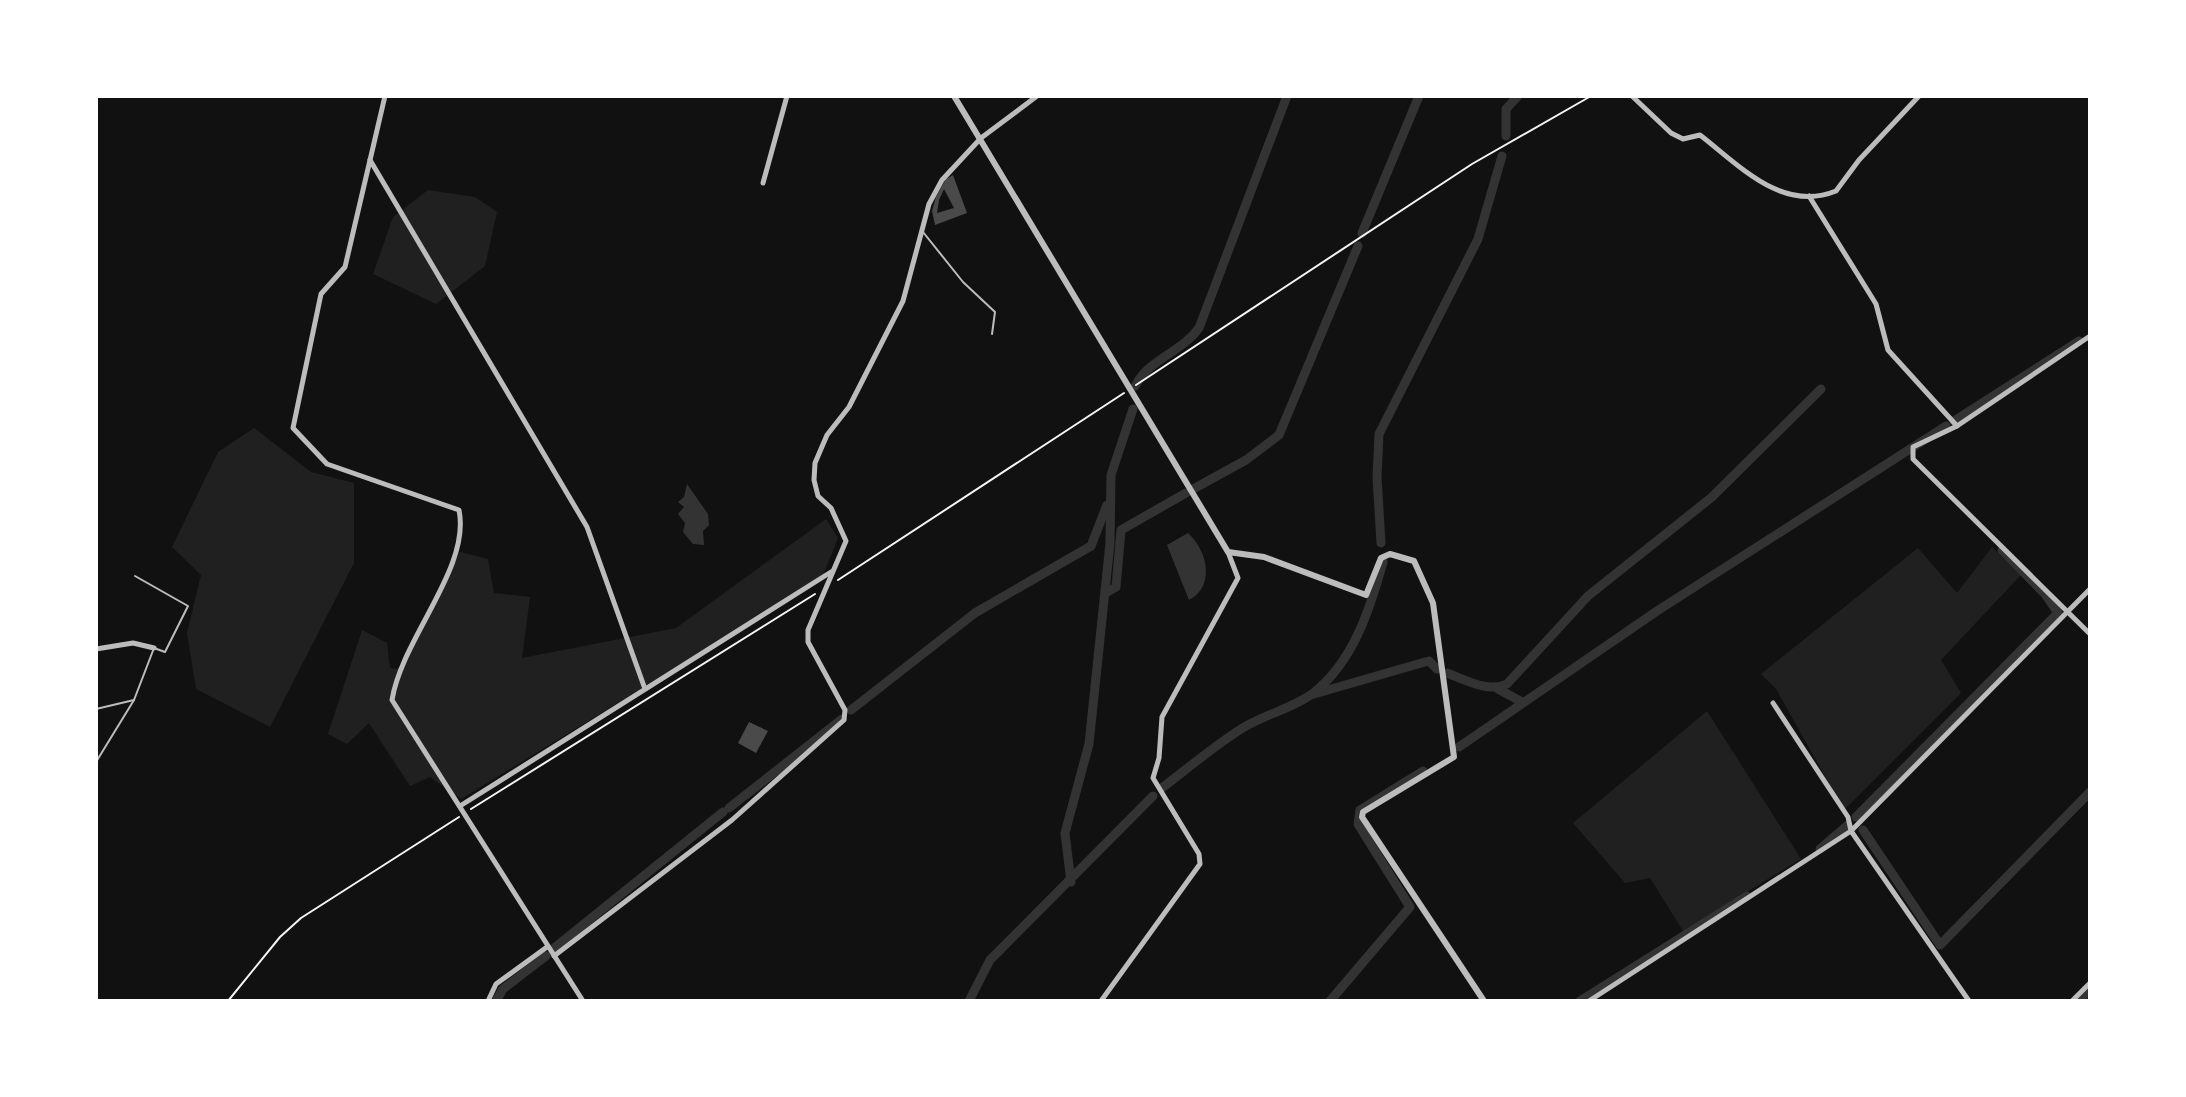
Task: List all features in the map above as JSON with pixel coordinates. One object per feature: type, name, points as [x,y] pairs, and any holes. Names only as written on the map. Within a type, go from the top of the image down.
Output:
[{"type":"street","points":[[385,96],[345,267],[321,294],[293,428],[327,464],[459,510],[459,549],[398,668],[392,700],[583,1001]]},
{"type":"street","points":[[763,183],[787,96]]},
{"type":"street","points":[[954,96],[1228,552],[1238,578],[1162,717],[1159,758],[1153,778],[1199,854],[1200,864],[1101,1001]]},
{"type":"street","points":[[554,956],[732,820],[844,720],[845,710],[808,642],[808,630],[846,541],[831,508],[818,496],[814,480],[815,463],[827,435],[864,379],[903,301],[929,204],[942,180],[981,138],[1037,96]]},
{"type":"street","points":[[1632,96],[1671,133],[1683,139],[1700,135],[1769,189],[1809,196],[1836,191],[1859,160],[1919,96]]},
{"type":"street","points":[[370,160],[587,527],[645,689]]},
{"type":"street","points":[[1809,196],[1876,304],[1888,350],[1957,426]]},
{"type":"street","points":[[2090,336],[1957,426],[1913,447],[1913,459],[2090,634]]},
{"type":"street","points":[[1228,552],[1264,557],[1366,595],[1381,558],[1390,554],[1414,561],[1433,603],[1454,757],[1363,812],[1362,817],[1484,1001]]},
{"type":"street","points":[[460,806],[833,571]]},
{"type":"street","points":[[1589,1001],[1851,831],[2090,589]]},
{"type":"street","points":[[96,649],[133,643],[154,648]]},
{"type":"street","points":[[1773,703],[1848,817],[1851,831],[1969,1001]]},
{"type":"street","points":[[488,1001],[496,984],[547,947]]},
{"type":"street","points":[[2072,1001],[2090,983]]},
{"type":"lane","points":[[922,232],[963,282],[995,312],[992,334]]},
{"type":"lane","points":[[96,762],[134,700],[154,648],[165,652],[188,606],[135,576]]},
{"type":"lane","points":[[96,709],[134,700]]},
{"type":"path","points":[[838,580],[1472,164],[1591,96]]},
{"type":"path","points":[[228,1001],[280,937],[301,918],[825,588]]},
{"type":"shaded area","points":[[428,190],[475,197],[497,212],[485,266],[436,304],[373,274],[393,217]]},
{"type":"shaded area","points":[[254,428],[311,472],[354,483],[354,563],[270,727],[196,689],[187,633],[201,575],[172,547],[218,452]]},
{"type":"shaded area","points":[[687,484],[708,514],[709,525],[703,531],[704,545],[693,544],[683,532],[685,523],[678,514],[684,507],[678,502],[684,497]]},
{"type":"shaded area","points":[[826,519],[838,538],[822,578],[461,799],[430,777],[410,786],[369,723],[347,744],[328,734],[362,630],[387,643],[390,668],[400,669],[460,552],[488,559],[494,593],[530,597],[522,658],[676,628]]},
{"type":"shaded area","points":[[1188,533],[1200,549],[1206,568],[1203,586],[1189,600],[1167,545]]},
{"type":"shaded area","points":[[1992,547],[2021,575],[1941,660],[1961,693],[1844,810],[1776,689],[1761,674],[1918,548],[1957,593]]},
{"type":"shaded area","points":[[1707,711],[1801,859],[1683,931],[1650,878],[1625,883],[1573,823]]},
{"type":"building","points":[[953,175],[967,213],[935,225],[932,211],[946,179]],"holes":[[[944,189],[954,208],[937,213]]]},
{"type":"building","points":[[749,722],[768,731],[756,753],[738,743]]},
{"type":"waterway","points":[[1135,386],[1141,376],[1184,344],[1199,328],[1287,96]]},
{"type":"waterway","points":[[1362,233],[1419,96]]},
{"type":"waterway","points":[[1506,136],[1506,109],[1518,96]]},
{"type":"waterway","points":[[1381,543],[1377,477],[1379,434],[1478,239],[1502,156]]},
{"type":"waterway","points":[[1195,488],[1246,460],[1279,435],[1358,246]]},
{"type":"waterway","points":[[1954,421],[2079,341]]},
{"type":"waterway","points":[[1447,673],[1485,686],[1507,684],[1588,596],[1712,497],[1821,389]]},
{"type":"waterway","points":[[1071,882],[1065,833],[1089,744],[1110,543],[1111,475],[1133,409]]},
{"type":"waterway","points":[[1459,747],[1657,611],[1946,426]]},
{"type":"waterway","points":[[1106,593],[1116,587],[1121,530],[1186,493]]},
{"type":"waterway","points":[[851,710],[975,613],[1091,546],[1107,505]]},
{"type":"waterway","points":[[1856,817],[2058,613],[2045,594],[2002,550]]},
{"type":"waterway","points":[[1162,788],[1241,729],[1304,699],[1326,681],[1339,667],[1358,634],[1383,562]]},
{"type":"waterway","points":[[1314,694],[1429,661],[1437,669]]},
{"type":"waterway","points":[[1498,689],[1522,702]]},
{"type":"waterway","points":[[729,808],[842,719]]},
{"type":"waterway","points":[[1330,1001],[1410,907],[1358,824],[1360,810],[1423,771]]},
{"type":"waterway","points":[[1863,830],[1940,945],[2090,792]]},
{"type":"waterway","points":[[969,1001],[990,960],[1153,796]]},
{"type":"waterway","points":[[553,949],[723,812]]},
{"type":"waterway","points":[[1820,849],[1848,825]]},
{"type":"waterway","points":[[1580,1001],[1747,896]]},
{"type":"waterway","points":[[496,1001],[503,989],[546,956]]},
{"type":"waterway","points":[[2078,1001],[2090,989]]}]
